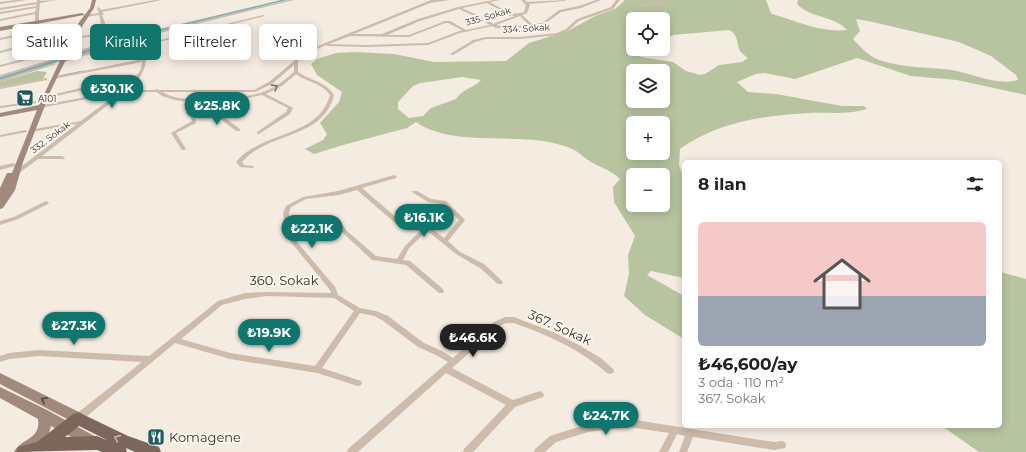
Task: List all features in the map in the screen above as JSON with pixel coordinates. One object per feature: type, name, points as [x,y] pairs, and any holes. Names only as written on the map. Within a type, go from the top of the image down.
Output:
[{"type":"main road","points":[[80,24],[89,6],[90,0]]},
{"type":"main road","points":[[78,24],[84,15],[92,8],[94,0]]},
{"type":"main road","points":[[0,29],[84,15]]},
{"type":"main road","points":[[0,206],[11,190],[28,131],[37,106],[59,60]]},
{"type":"main road","points":[[0,115],[37,106],[44,98],[51,77]]},
{"type":"main road","points":[[0,197],[28,131]]},
{"type":"main road","points":[[0,378],[73,423],[97,443],[120,452]]},
{"type":"main road","points":[[0,392],[43,414],[118,438],[154,452]]},
{"type":"main road","points":[[22,452],[36,442],[44,432],[46,425],[43,414]]},
{"type":"main road","points":[[42,447],[73,423]]},
{"type":"main road","points":[[22,452],[42,447],[70,443],[97,443]]},
{"type":"street","points":[[0,3],[25,0]]},
{"type":"street","points":[[0,9],[39,1],[55,0]]},
{"type":"street","points":[[84,15],[160,0]]},
{"type":"street","points":[[161,28],[279,0]]},
{"type":"street","points":[[161,32],[292,0]]},
{"type":"street","points":[[317,48],[434,0]]},
{"type":"street","points":[[429,2],[448,0]]},
{"type":"street","points":[[381,36],[419,20],[459,8],[498,0]]},
{"type":"street","name":"335. Sokak","points":[[326,45],[421,45],[433,43],[466,31],[520,16],[525,13],[527,3],[523,0]]},
{"type":"street","points":[[527,3],[564,0],[580,8]]},
{"type":"street","points":[[459,8],[483,19],[492,25],[508,28],[543,24],[560,11],[580,8],[599,0]]},
{"type":"street","name":"334. Sokak","points":[[452,54],[474,41],[486,38],[520,38],[558,34],[567,30],[578,20],[612,8],[618,0]]},
{"type":"street","points":[[641,6],[666,4],[658,0]]},
{"type":"street","points":[[37,22],[39,1]]},
{"type":"street","points":[[489,2],[510,15],[520,16],[532,26]]},
{"type":"street","points":[[0,13],[38,7]]},
{"type":"street","points":[[101,11],[103,24]]},
{"type":"street","points":[[483,19],[505,11]]},
{"type":"street","points":[[0,20],[37,13]]},
{"type":"street","points":[[161,40],[263,16]]},
{"type":"street","points":[[349,35],[412,35],[445,22],[449,22],[466,31]]},
{"type":"street","points":[[0,40],[12,37]]},
{"type":"street","points":[[0,52],[12,49]]},
{"type":"street","points":[[0,66],[20,61],[40,60]]},
{"type":"street","points":[[0,76],[55,60]]},
{"type":"street","points":[[0,81],[56,60]]},
{"type":"street","points":[[0,88],[139,60]]},
{"type":"street","name":"332. Sokak","points":[[16,173],[124,91],[139,76],[144,60]]},
{"type":"street","points":[[0,107],[37,106],[124,91],[255,91],[271,84],[295,60]]},
{"type":"street","points":[[157,90],[159,94],[185,100],[216,101],[238,99],[262,94],[291,78],[296,72],[296,60]]},
{"type":"street","points":[[20,61],[28,67]]},
{"type":"street","points":[[251,168],[242,166],[239,162],[242,158],[251,151],[311,124],[319,118],[329,105],[332,95],[330,90],[318,83],[302,78],[296,72]]},
{"type":"street","points":[[44,98],[139,76]]},
{"type":"street","points":[[259,133],[288,113],[291,108],[262,94]]},
{"type":"street","points":[[184,149],[174,133],[194,122],[193,117],[188,113],[216,101]]},
{"type":"street","points":[[206,106],[238,130]]},
{"type":"street","points":[[0,136],[83,122]]},
{"type":"street","points":[[36,158],[62,158]]},
{"type":"street","points":[[0,168],[13,165]]},
{"type":"street","points":[[335,296],[333,290],[290,236],[286,213],[289,206],[305,198],[339,193],[394,178]]},
{"type":"street","points":[[358,188],[403,227],[426,229],[445,240],[458,253],[482,266],[500,282]]},
{"type":"street","points":[[415,192],[430,201],[444,202],[462,220],[445,240]]},
{"type":"street","points":[[0,223],[16,218],[46,203]]},
{"type":"street","points":[[290,236],[325,224],[338,222],[344,232],[374,258],[408,262],[441,291]]},
{"type":"street","points":[[399,261],[407,247],[426,229]]},
{"type":"street","name":"360. Sokak","points":[[73,423],[220,303],[245,296],[267,294],[335,296],[358,310],[376,314],[385,318],[421,345],[454,362]]},
{"type":"street","points":[[317,370],[358,310]]},
{"type":"street","name":"367. Sokak","points":[[351,452],[497,324],[505,320],[514,320],[568,341],[588,352],[610,371]]},
{"type":"street","points":[[174,340],[230,356],[317,370],[358,383]]},
{"type":"street","points":[[0,359],[9,356],[39,353],[152,359]]},
{"type":"street","points":[[446,369],[512,404]]},
{"type":"street","points":[[467,452],[512,404],[540,395]]},
{"type":"street","points":[[538,452],[553,439],[588,428],[629,423],[774,446],[782,445]]},
{"type":"street","points":[[663,452],[675,430]]},
{"type":"street","points":[[683,452],[690,433]]},
{"type":"green space","points":[[625,0],[766,0],[772,14],[818,28],[828,30],[847,30],[836,22],[802,9],[797,4],[798,0],[1026,0],[1026,95],[957,80],[911,76],[857,58],[795,79],[765,73],[756,74],[737,82],[748,92],[776,94],[842,106],[864,106],[867,109],[845,113],[809,113],[758,118],[709,133],[680,149],[679,165],[682,174],[682,278],[651,271],[647,275],[682,295],[682,338],[645,315],[624,296],[629,274],[628,255],[635,236],[614,202],[613,187],[620,179],[613,173],[591,162],[573,149],[544,141],[529,139],[461,137],[444,134],[429,129],[416,122],[407,128],[314,154],[305,149],[323,140],[327,134],[320,123],[339,102],[342,92],[317,75],[311,64],[317,59],[336,53],[354,52],[394,54],[434,62],[506,61],[529,43],[568,31],[595,16],[615,9]],"holes":[[[626,12],[670,12],[670,36],[729,30],[734,33],[741,53],[748,58],[742,62],[719,65],[705,74],[700,75],[686,71],[673,62],[639,56],[626,56]],[[856,19],[959,42],[991,56],[1016,75],[1018,80],[1002,82],[994,81],[952,70],[906,66],[879,60],[862,48],[853,39],[860,31]],[[462,77],[481,80],[461,93],[456,99],[431,108],[423,116],[409,118],[398,109],[398,102],[413,86],[421,83]]]},
{"type":"green space","points":[[37,71],[47,72],[43,79],[0,87],[0,82]]},
{"type":"green space","points":[[1002,273],[1026,279],[1026,452],[979,452],[945,428],[1002,428]]},
{"type":"waterway","points":[[0,79],[132,37],[285,0]]},
{"type":"waterway","points":[[75,73],[84,71]]},
{"type":"waterway","points":[[75,73],[80,72]]},
{"type":"waterway","points":[[60,76],[75,73]]},
{"type":"place","name":"A101","points":[[25,98]]},
{"type":"place","name":"Komagene","points":[[156,437]]}]
